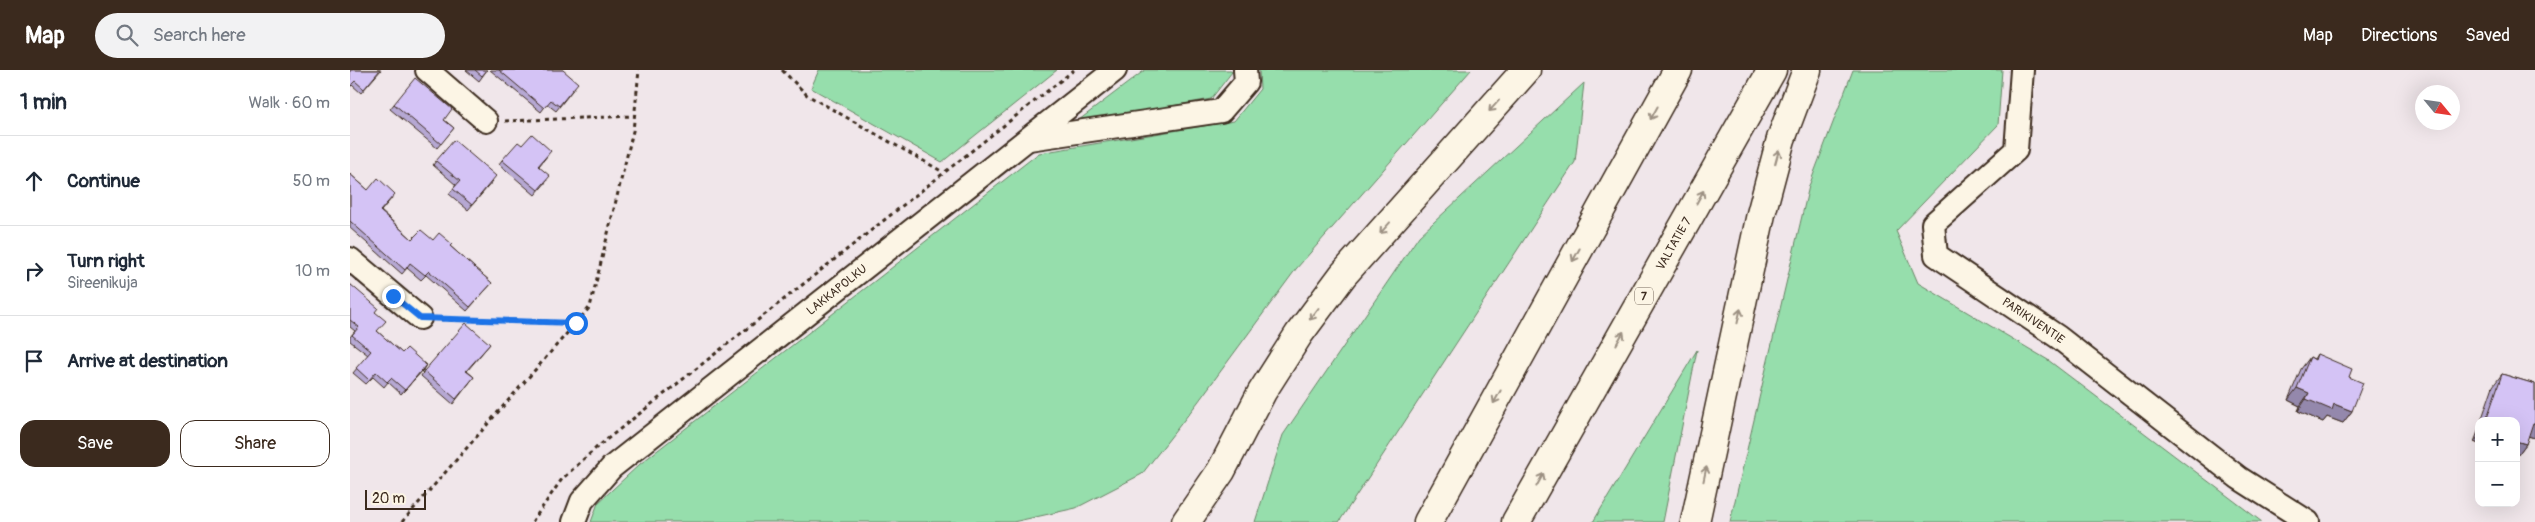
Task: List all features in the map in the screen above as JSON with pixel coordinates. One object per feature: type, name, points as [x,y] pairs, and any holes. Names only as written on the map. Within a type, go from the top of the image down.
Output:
[{"type":"highway","points":[[1203,522],[1221,472],[1262,392],[1299,334],[1343,275],[1526,70]]},
{"type":"highway","points":[[1428,522],[1678,70]]},
{"type":"highway","name":"VALTATIE 7","points":[[1516,522],[1772,70]]},
{"type":"highway","points":[[1695,522],[1761,214],[1781,139],[1807,70]]},
{"type":"highway","points":[[1186,522],[1221,472]]},
{"type":"street","points":[[427,70],[486,122]]},
{"type":"street","name":"LAKKAPOLKU","points":[[574,522],[582,501],[612,467],[1115,70]]},
{"type":"street","points":[[1028,139],[1221,111],[1246,82],[1245,70]]},
{"type":"street","name":"PARIKIVENTIE","points":[[2022,70],[2016,150],[1933,224],[1936,255],[2058,337],[2239,478],[2308,522]]},
{"type":"street","points":[[350,259],[420,318]]},
{"type":"path","points":[[402,522],[590,307],[634,116],[639,70]]},
{"type":"path","points":[[782,70],[807,95],[942,172]]},
{"type":"path","points":[[532,522],[562,479],[596,448],[942,172],[1074,70]]},
{"type":"path","points":[[486,122],[634,116]]},
{"type":"path","points":[[420,318],[576,323]]},
{"type":"green space","points":[[819,70],[1057,70],[942,162],[811,88]]},
{"type":"green space","points":[[1145,70],[1231,70],[1232,72],[1211,99],[1075,123]]},
{"type":"green space","points":[[1259,70],[1471,70],[1296,269],[1198,402],[1142,474],[1076,508],[1013,522],[591,522],[598,503],[640,464],[1039,153],[1234,121],[1260,89]]},
{"type":"green space","points":[[1853,70],[2002,70],[1998,125],[1896,231],[1918,283],[2048,360],[2262,522],[1730,522],[1809,186]]},
{"type":"green space","points":[[1584,83],[1575,162],[1339,522],[1255,522],[1283,435],[1419,236]]},
{"type":"green space","points":[[1697,350],[1663,522],[1593,522]]},
{"type":"building","points":[[350,70],[380,70],[364,89],[355,81],[350,85]]},
{"type":"building","points":[[475,70],[487,70],[482,76]]},
{"type":"building","points":[[499,70],[563,70],[578,83],[559,106],[551,100],[544,108]]},
{"type":"building","points":[[415,78],[452,109],[444,120],[454,128],[441,144],[394,104]]},
{"type":"building","points":[[532,134],[551,151],[538,166],[550,176],[538,190],[502,160],[518,142],[522,145]]},
{"type":"building","points":[[454,140],[496,176],[472,205],[453,189],[460,181],[436,161]]},
{"type":"building","points":[[350,174],[368,190],[378,178],[395,194],[380,211],[412,239],[421,230],[433,240],[439,233],[452,244],[450,246],[492,283],[470,307],[429,271],[425,275],[410,263],[405,270],[350,221]]},
{"type":"building","points":[[350,284],[378,308],[375,312],[386,321],[377,331],[402,353],[407,348],[426,365],[405,390],[391,378],[387,382],[376,372],[369,380],[356,368],[371,351],[352,335],[359,327],[350,320]]},
{"type":"building","points":[[466,323],[490,344],[466,371],[474,377],[456,399],[424,371]]},
{"type":"building","points":[[2317,354],[2352,369],[2349,377],[2363,383],[2352,411],[2334,404],[2332,410],[2306,399],[2309,393],[2297,388],[2310,357],[2315,360]]},
{"type":"building","points":[[2502,374],[2535,384],[2535,423],[2533,423],[2526,444],[2520,442],[2520,417],[2487,417]]},
{"type":"route","points":[[393,296],[420,318],[576,323]]}]
